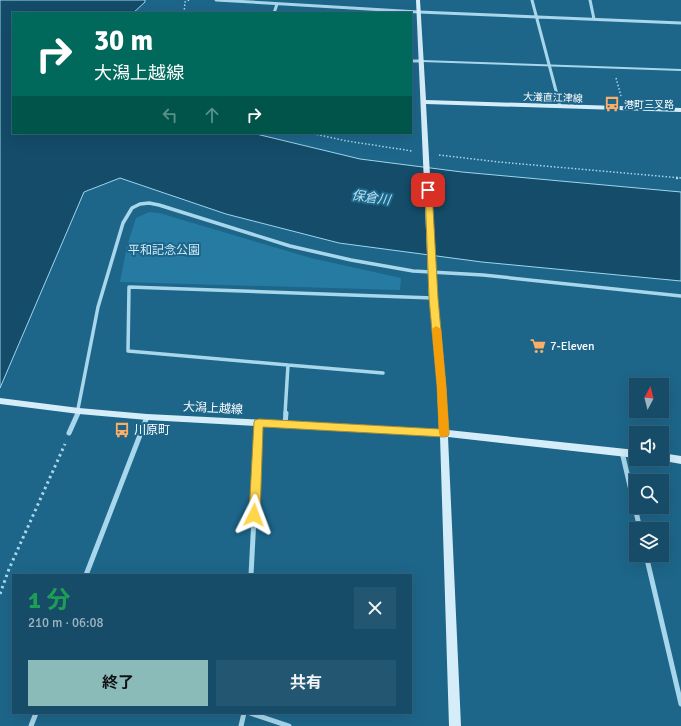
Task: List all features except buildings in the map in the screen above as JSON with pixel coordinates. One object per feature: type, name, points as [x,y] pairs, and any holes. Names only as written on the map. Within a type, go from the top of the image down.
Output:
[{"type":"main road","points":[[418,0],[434,298],[442,386],[455,726]]},
{"type":"main road","name":"大瀁直江津線","points":[[424,102],[681,110]]},
{"type":"main road","name":"大潟上越線","points":[[0,401],[79,411],[147,417],[444,433],[629,453]]},
{"type":"main road","points":[[669,458],[681,460]]},
{"type":"street","points":[[216,0],[419,12],[681,23]]},
{"type":"street","points":[[532,0],[560,106]]},
{"type":"street","points":[[590,0],[594,19]]},
{"type":"street","points":[[274,12],[277,4]]},
{"type":"street","points":[[412,60],[422,61]]},
{"type":"street","points":[[70,433],[79,411],[98,307],[110,263],[123,222],[132,208],[140,204],[149,203],[159,205],[260,237],[351,260],[413,271],[433,271],[681,296]]},
{"type":"street","points":[[383,373],[128,350],[129,287],[434,298]]},
{"type":"street","points":[[285,424],[288,365]]},
{"type":"street","points":[[86,574],[147,417]]},
{"type":"street","points":[[251,574],[259,422]]},
{"type":"street","points":[[622,452],[638,522]]},
{"type":"street","points":[[648,562],[681,704]]},
{"type":"street","points":[[31,726],[36,714]]},
{"type":"street","points":[[241,726],[244,714]]},
{"type":"street","points":[[253,714],[289,726]]},
{"type":"lane","points":[[422,61],[681,70]]},
{"type":"path","points":[[184,12],[185,2],[189,0]]},
{"type":"path","points":[[614,68],[624,109]]},
{"type":"path","points":[[315,134],[347,141],[427,154],[681,178]]},
{"type":"path","points":[[0,594],[9,569],[70,433]]},
{"type":"green space","name":"平和記念公園","points":[[149,212],[159,213],[311,258],[401,278],[400,290],[120,282],[127,246],[136,218]]},
{"type":"water","name":"保倉川","points":[[0,0],[145,0],[145,2],[134,12],[12,12],[12,134],[256,134],[360,159],[462,172],[681,192],[681,281],[482,262],[339,243],[226,214],[120,178],[84,192],[0,388]]},
{"type":"slow traffic","points":[[436,329],[442,386],[444,433]]},
{"type":"place","name":"港町三叉路","points":[[612,104]]},
{"type":"place","name":"7-Eleven","points":[[538,346]]},
{"type":"place","name":"川原町","points":[[122,430]]},
{"type":"route","points":[[254,515],[259,422],[444,433],[428,190]]}]
